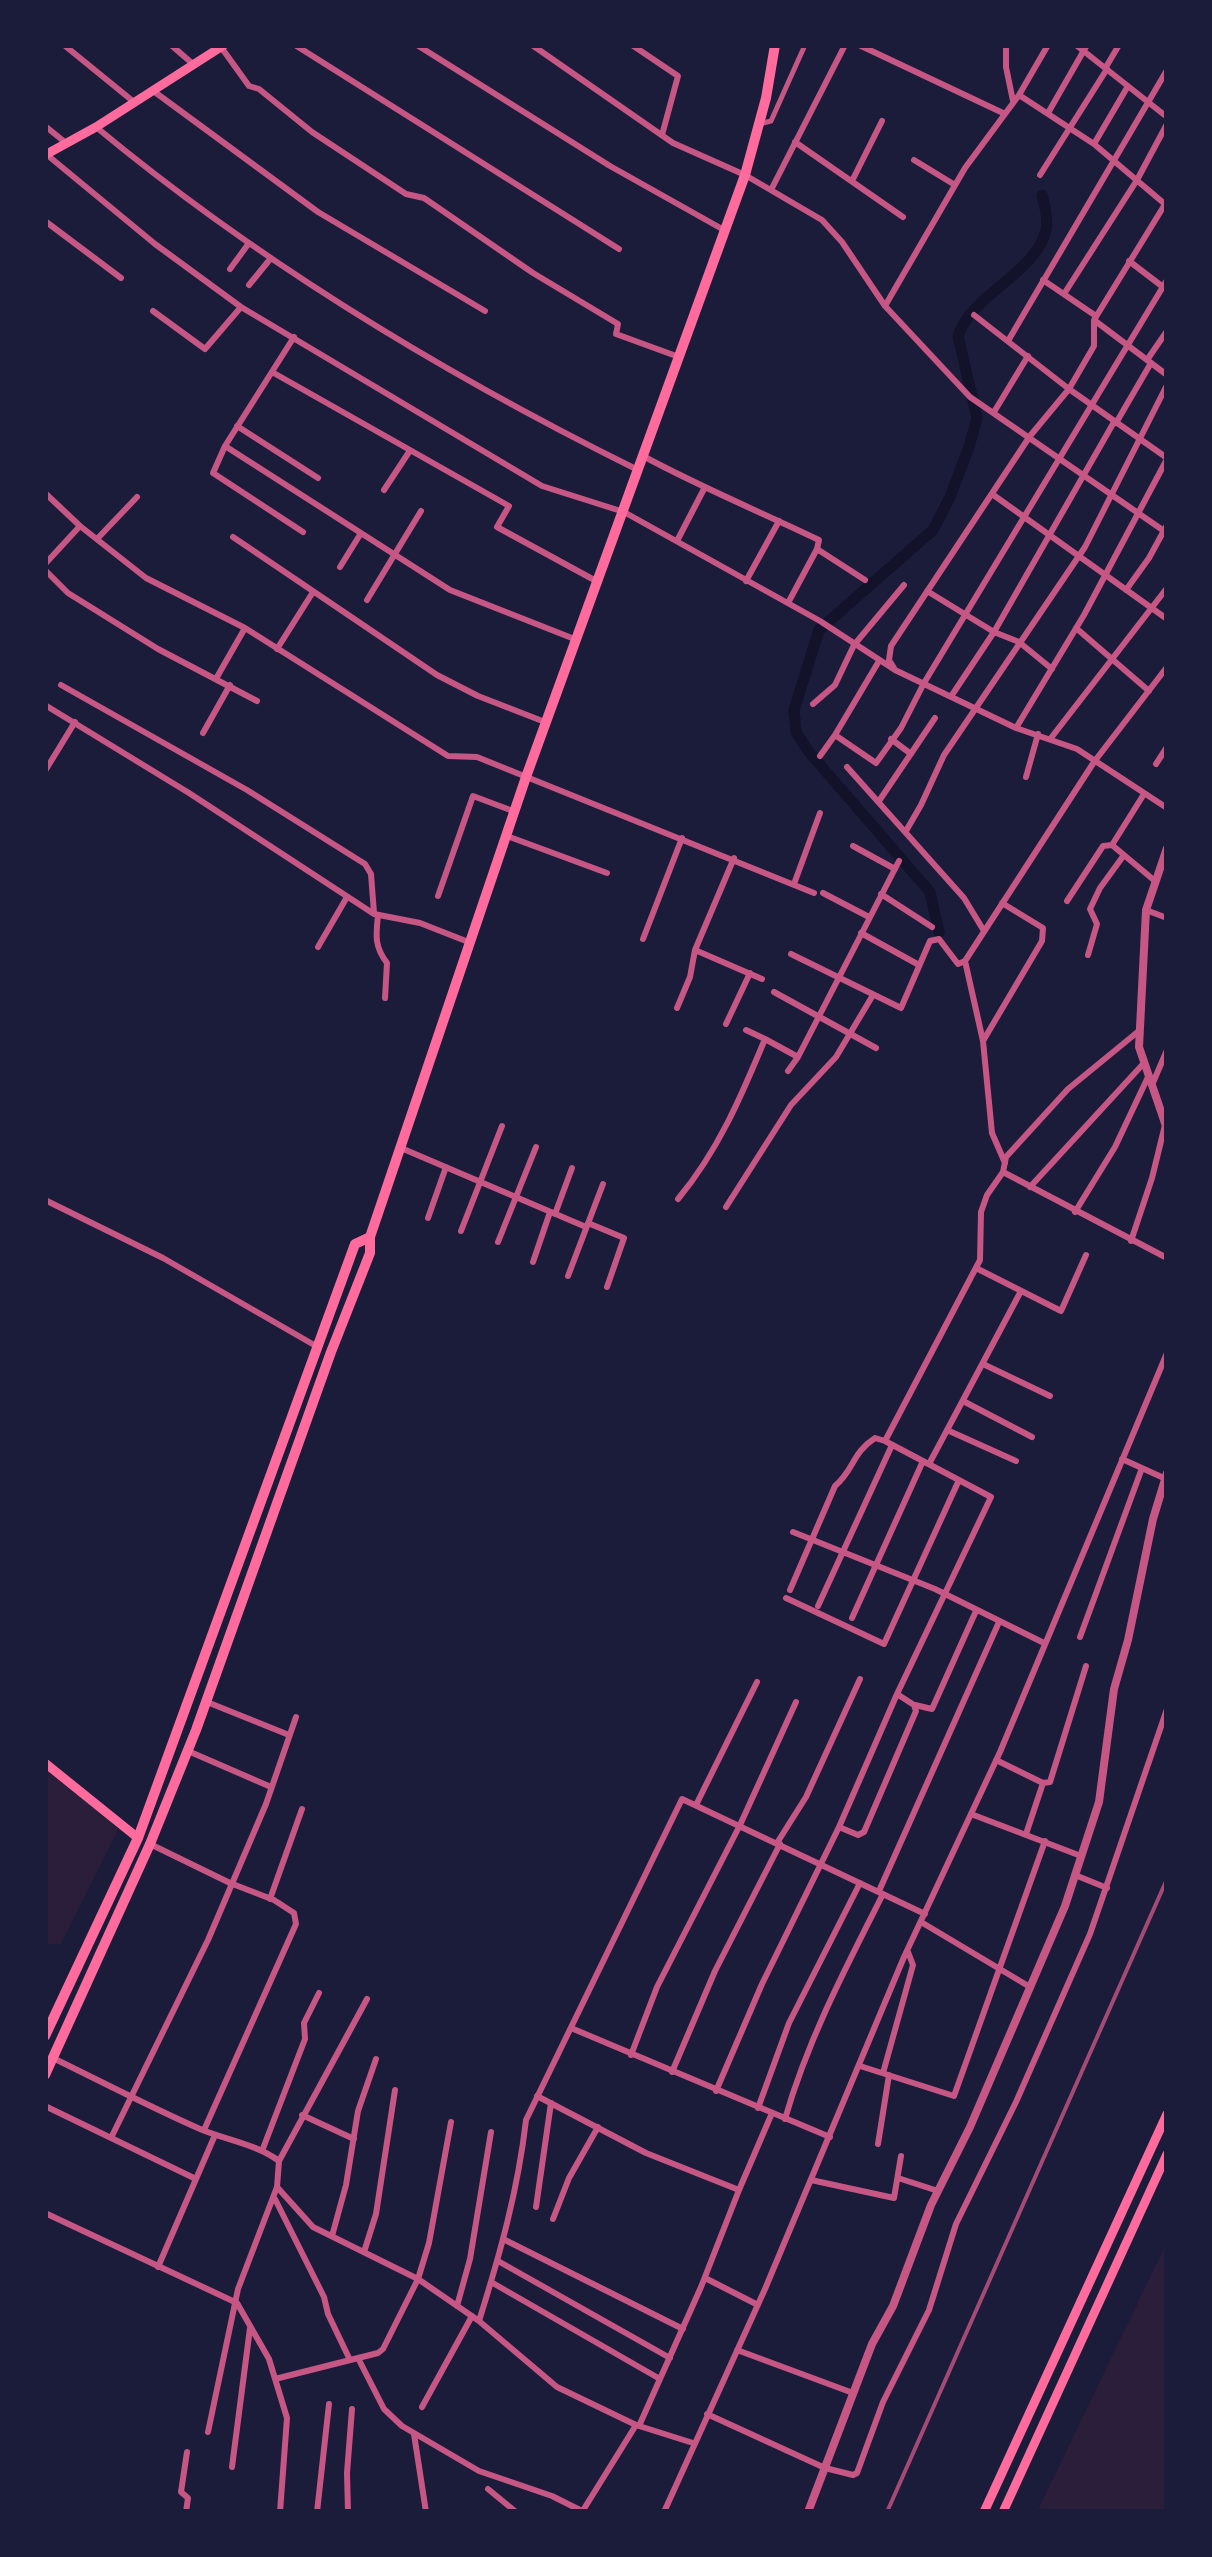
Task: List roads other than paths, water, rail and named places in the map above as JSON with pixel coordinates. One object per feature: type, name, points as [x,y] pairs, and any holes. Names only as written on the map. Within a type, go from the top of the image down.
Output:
[{"type":"highway","points":[[45,2076],[49,2056],[150,1844],[188,1751],[370,1253],[370,1236],[526,777],[745,174],[775,45]]},
{"type":"highway","points":[[45,2036],[138,1838],[355,1244],[370,1236]]},
{"type":"highway","points":[[316,1346],[331,1352]]},
{"type":"highway","points":[[138,1838],[150,1844]]},
{"type":"main road","points":[[46,155],[222,46]]},
{"type":"main road","points":[[45,1763],[138,1838]]},
{"type":"main road","points":[[984,2512],[1167,2114]]},
{"type":"main road","points":[[1002,2512],[1167,2154]]},
{"type":"street","points":[[64,45],[134,102]]},
{"type":"street","points":[[171,45],[193,64]]},
{"type":"street","points":[[295,45],[619,249]]},
{"type":"street","points":[[417,45],[610,166],[724,231]]},
{"type":"street","points":[[532,45],[662,135],[745,174],[822,220],[842,242],[885,306],[973,399],[1166,530],[1126,590]]},
{"type":"street","points":[[632,45],[644,48],[678,76],[662,135]]},
{"type":"street","points":[[759,124],[771,121],[805,45]]},
{"type":"street","points":[[771,190],[846,45]]},
{"type":"street","points":[[860,45],[1003,112]]},
{"type":"street","points":[[896,670],[889,660],[891,646],[1030,436],[1069,390],[1094,346],[1095,318],[1166,204],[1070,127],[1016,98],[1006,67],[1006,45]]},
{"type":"street","points":[[885,306],[955,185],[1048,45]]},
{"type":"street","points":[[1064,294],[1137,180],[1167,120],[1085,48],[1076,45]]},
{"type":"street","points":[[1040,175],[1119,45]]},
{"type":"street","points":[[222,46],[249,86],[259,89],[312,132],[406,194],[424,198],[533,273],[618,324],[616,334],[679,357]]},
{"type":"street","points":[[1048,113],[1085,48]]},
{"type":"street","points":[[1008,341],[1167,70]]},
{"type":"street","points":[[1094,144],[1128,86]]},
{"type":"street","points":[[150,90],[318,212],[485,311]]},
{"type":"street","points":[[852,181],[882,122]]},
{"type":"street","points":[[45,126],[66,143]]},
{"type":"street","points":[[96,127],[172,190],[270,258],[476,385],[639,471]]},
{"type":"street","points":[[795,142],[903,217]]},
{"type":"street","points":[[46,155],[154,244],[240,306],[542,486],[624,512],[823,623],[878,661],[1016,728],[1077,749],[1167,808]]},
{"type":"street","points":[[914,160],[955,185]]},
{"type":"street","points":[[45,221],[121,278]]},
{"type":"street","points":[[230,268],[249,244]]},
{"type":"street","points":[[250,285],[270,258]]},
{"type":"street","points":[[834,735],[876,762],[902,728],[965,614],[1166,285],[1130,261]]},
{"type":"street","points":[[1043,280],[1167,375]]},
{"type":"street","points":[[154,311],[205,349],[240,306]]},
{"type":"street","points":[[974,316],[1069,390],[1167,458],[1106,575],[1016,728]]},
{"type":"street","points":[[952,695],[994,632],[1081,474],[1167,331]]},
{"type":"street","points":[[294,337],[212,472],[303,532]]},
{"type":"street","points":[[994,412],[1028,356]]},
{"type":"street","points":[[272,372],[510,506],[497,527],[598,582]]},
{"type":"street","points":[[906,831],[922,805],[935,770],[1080,556],[1167,385]]},
{"type":"street","points":[[237,426],[318,478]]},
{"type":"street","points":[[225,446],[450,590],[578,640]]},
{"type":"street","points":[[384,490],[409,452]]},
{"type":"street","points":[[644,456],[819,540],[788,604]]},
{"type":"street","points":[[677,541],[705,487]]},
{"type":"street","points":[[45,492],[80,526],[146,578],[244,628],[448,756],[476,756],[734,858],[869,917]]},
{"type":"street","points":[[992,494],[1167,620]]},
{"type":"street","points":[[97,540],[137,497]]},
{"type":"street","points":[[367,600],[421,511]]},
{"type":"street","points":[[746,581],[780,521]]},
{"type":"street","points":[[80,526],[45,567],[58,585],[158,649],[218,677],[257,701]]},
{"type":"street","points":[[340,567],[361,534]]},
{"type":"street","points":[[233,537],[436,675],[546,723]]},
{"type":"street","points":[[817,549],[865,580]]},
{"type":"street","points":[[814,704],[835,685],[854,645],[904,585]]},
{"type":"street","points":[[1051,738],[1167,588]]},
{"type":"street","points":[[927,591],[994,632],[1019,642],[1052,669]]},
{"type":"street","points":[[278,649],[314,592]]},
{"type":"street","points":[[218,677],[244,628]]},
{"type":"street","points":[[1076,628],[1149,691]]},
{"type":"street","points":[[820,756],[830,746],[878,661]]},
{"type":"street","points":[[791,954],[901,1008],[930,941],[939,939],[958,964],[965,961],[1094,762],[1167,667]]},
{"type":"street","points":[[203,733],[230,684]]},
{"type":"street","points":[[61,685],[247,790],[365,864],[371,874],[375,938],[387,962],[385,998]]},
{"type":"street","points":[[46,708],[75,722],[376,915],[420,923],[471,943]]},
{"type":"street","points":[[879,801],[935,718]]},
{"type":"street","points":[[45,771],[75,722]]},
{"type":"street","points":[[1026,777],[1038,734]]},
{"type":"street","points":[[891,739],[911,754]]},
{"type":"street","points":[[1156,764],[1167,746]]},
{"type":"street","points":[[847,768],[964,898],[984,931]]},
{"type":"street","points":[[1112,845],[1144,794]]},
{"type":"street","points":[[438,896],[474,796],[514,812]]},
{"type":"street","points":[[794,884],[820,813]]},
{"type":"street","points":[[506,836],[607,873]]},
{"type":"street","points":[[643,938],[682,838]]},
{"type":"street","points":[[1067,901],[1103,846],[1112,845],[1155,881]]},
{"type":"street","points":[[788,1071],[897,865],[853,846]]},
{"type":"street","points":[[1131,1241],[1166,1126],[1139,1048],[1146,910],[1167,848]]},
{"type":"street","points":[[1088,955],[1096,924],[1090,909],[1124,856]]},
{"type":"street","points":[[677,1008],[690,977],[695,950],[734,858]]},
{"type":"street","points":[[882,894],[932,927]]},
{"type":"street","points":[[318,947],[347,897]]},
{"type":"street","points":[[983,1041],[1042,940],[1043,928],[1002,903]]},
{"type":"street","points":[[1146,910],[1167,918]]},
{"type":"street","points":[[861,933],[920,965]]},
{"type":"street","points":[[695,950],[762,978]]},
{"type":"street","points":[[965,961],[983,1041],[992,1132],[1005,1163]]},
{"type":"street","points":[[726,1024],[750,973]]},
{"type":"street","points":[[774,992],[876,1048]]},
{"type":"street","points":[[726,1207],[791,1106],[836,1057],[873,995]]},
{"type":"street","points":[[746,1030],[798,1058]]},
{"type":"street","points":[[818,1606],[889,1443],[980,1260],[981,1212],[1003,1172],[1006,1157],[1068,1089],[1140,1030]]},
{"type":"street","points":[[678,1199],[702,1170],[728,1124],[764,1039]]},
{"type":"street","points":[[1076,1212],[1167,1050]]},
{"type":"street","points":[[1030,1187],[1144,1063]]},
{"type":"street","points":[[461,1231],[502,1126]]},
{"type":"street","points":[[498,1242],[536,1146]]},
{"type":"street","points":[[401,1148],[552,1213],[624,1238],[607,1288]]},
{"type":"street","points":[[428,1218],[446,1167]]},
{"type":"street","points":[[533,1262],[572,1168]]},
{"type":"street","points":[[1003,1172],[1167,1258]]},
{"type":"street","points":[[568,1276],[603,1184]]},
{"type":"street","points":[[45,1200],[163,1258],[316,1346]]},
{"type":"street","points":[[976,1268],[1061,1312],[1086,1255]]},
{"type":"street","points":[[852,1618],[926,1462],[948,1430],[1021,1291]]},
{"type":"street","points":[[664,2512],[758,2305],[908,1951],[996,1760],[1167,1353]]},
{"type":"street","points":[[982,1364],[1050,1396]]},
{"type":"street","points":[[962,1401],[1032,1437]]},
{"type":"street","points":[[948,1430],[1016,1461]]},
{"type":"street","points":[[716,2090],[943,1593],[992,1497],[889,1443],[874,1438],[860,1448],[845,1477],[835,1486],[788,1594],[884,1644],[959,1480]]},
{"type":"street","points":[[808,2512],[872,2344],[893,2306],[938,2192],[1030,1987],[1100,1802],[1114,1689],[1166,1477],[1122,1459]]},
{"type":"street","points":[[1080,1637],[1142,1468]]},
{"type":"street","points":[[793,1532],[943,1593],[1044,1643]]},
{"type":"street","points":[[897,1694],[914,1705],[932,1709],[976,1611]]},
{"type":"street","points":[[784,2118],[827,2004],[881,1893],[1000,1622]]},
{"type":"street","points":[[996,1760],[1043,1782],[1050,1781],[1086,1666]]},
{"type":"street","points":[[672,2072],[715,1971],[806,1797],[860,1679]]},
{"type":"street","points":[[696,1806],[757,1682]]},
{"type":"street","points":[[206,1702],[289,1735]]},
{"type":"street","points":[[631,2055],[657,1987],[740,1825],[796,1702]]},
{"type":"street","points":[[839,1827],[858,1835],[864,1832],[916,1711],[914,1705]]},
{"type":"street","points":[[707,2414],[825,2468],[856,2473],[883,2402],[930,2310],[956,2224],[1016,2102],[1107,1888],[1167,1708]]},
{"type":"street","points":[[111,2138],[208,1940],[272,1787],[296,1717]]},
{"type":"street","points":[[188,1751],[272,1787]]},
{"type":"street","points":[[1026,1834],[1043,1782]]},
{"type":"street","points":[[422,2407],[476,2318],[491,2282],[520,2177],[526,2120],[682,1799],[881,1893],[1030,1987]]},
{"type":"street","points":[[270,1899],[302,1808]]},
{"type":"street","points":[[971,1814],[1081,1856]]},
{"type":"street","points":[[860,2066],[954,2096],[1045,1842]]},
{"type":"street","points":[[150,1844],[294,1913],[296,1924],[204,2130]]},
{"type":"street","points":[[1075,1876],[1107,1888]]},
{"type":"street","points":[[758,2108],[789,2023],[860,1882]]},
{"type":"street","points":[[878,2144],[886,2074],[913,1964],[908,1951]]},
{"type":"street","points":[[262,2152],[305,2039],[304,2023],[319,1992]]},
{"type":"street","points":[[208,2432],[238,2289],[274,2197],[278,2161],[367,1998]]},
{"type":"street","points":[[571,2028],[830,2137]]},
{"type":"street","points":[[49,2056],[130,2097],[278,2161]]},
{"type":"street","points":[[332,2236],[346,2185],[358,2112],[376,2059]]},
{"type":"street","points":[[364,2252],[376,2214],[395,2090]]},
{"type":"street","points":[[537,2096],[646,2153],[740,2190]]},
{"type":"street","points":[[536,2207],[551,2103]]},
{"type":"street","points":[[45,2106],[196,2179]]},
{"type":"street","points":[[274,2197],[354,2359],[384,2409],[414,2433],[479,2471],[552,2496],[582,2512],[638,2425],[670,2358],[772,2113]]},
{"type":"street","points":[[302,2115],[354,2139]]},
{"type":"street","points":[[275,2380],[383,2349],[418,2279],[430,2243],[451,2122]]},
{"type":"street","points":[[553,2219],[569,2178],[598,2127]]},
{"type":"street","points":[[457,2306],[470,2259],[491,2132]]},
{"type":"street","points":[[158,2267],[215,2135]]},
{"type":"street","points":[[811,2180],[892,2198],[901,2156]]},
{"type":"street","points":[[898,2178],[938,2192]]},
{"type":"street","points":[[277,2187],[313,2227],[418,2279],[476,2318],[558,2387],[592,2407],[694,2443]]},
{"type":"street","points":[[45,2213],[237,2304],[269,2359],[287,2418],[280,2512]]},
{"type":"street","points":[[505,2240],[683,2329]]},
{"type":"street","points":[[498,2261],[670,2358]]},
{"type":"street","points":[[705,2278],[758,2305]]},
{"type":"street","points":[[491,2282],[660,2379]]},
{"type":"street","points":[[232,2468],[250,2326]]},
{"type":"street","points":[[737,2350],[853,2393]]},
{"type":"street","points":[[317,2512],[329,2404]]},
{"type":"street","points":[[348,2512],[352,2409]]},
{"type":"street","points":[[414,2433],[426,2512]]},
{"type":"street","points":[[186,2512],[188,2498],[180,2492],[187,2452]]},
{"type":"street","points":[[488,2489],[516,2512]]},
{"type":"waterway","points":[[939,932],[930,892],[809,752],[796,732],[794,710],[819,630],[933,530],[950,497],[977,418],[958,336],[976,308],[1038,249],[1047,224],[1042,195]]},
{"type":"railway","points":[[887,2512],[1167,1879]]}]
